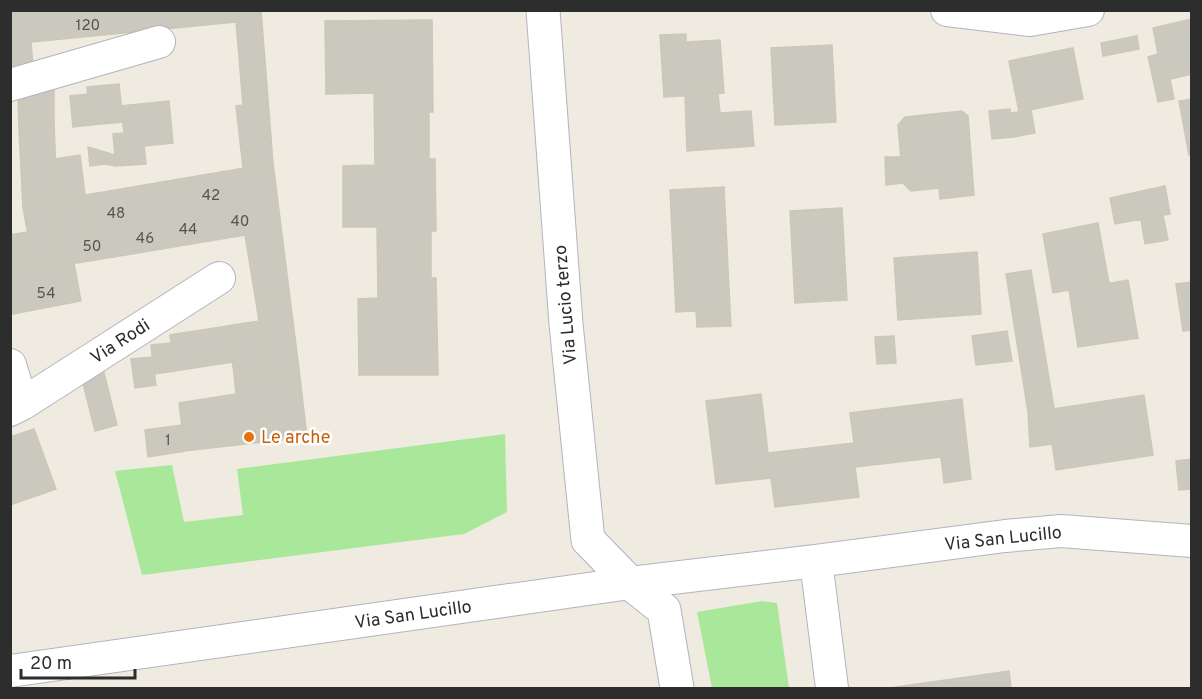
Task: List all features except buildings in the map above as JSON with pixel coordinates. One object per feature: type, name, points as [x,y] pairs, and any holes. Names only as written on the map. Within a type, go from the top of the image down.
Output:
[{"type":"street","name":"Via Lucio terzo","points":[[543,10],[566,324],[588,540],[630,583],[664,610],[677,688]]},
{"type":"street","points":[[946,10],[1030,20],[1088,10]]},
{"type":"street","points":[[10,85],[159,42]]},
{"type":"street","name":"Via Rodi","points":[[10,365],[16,407],[219,278]]},
{"type":"street","name":"Via San Lucillo","points":[[10,671],[630,583],[1005,536],[1061,531],[1191,541]]},
{"type":"street","points":[[816,561],[832,688]]},
{"type":"green space","points":[[505,434],[507,512],[464,534],[142,575],[115,471],[172,465],[184,522],[243,515],[237,469]]},
{"type":"green space","points":[[762,601],[777,603],[789,688],[712,688],[697,612]]},
{"type":"place","name":"Le arche","points":[[249,437]]}]
